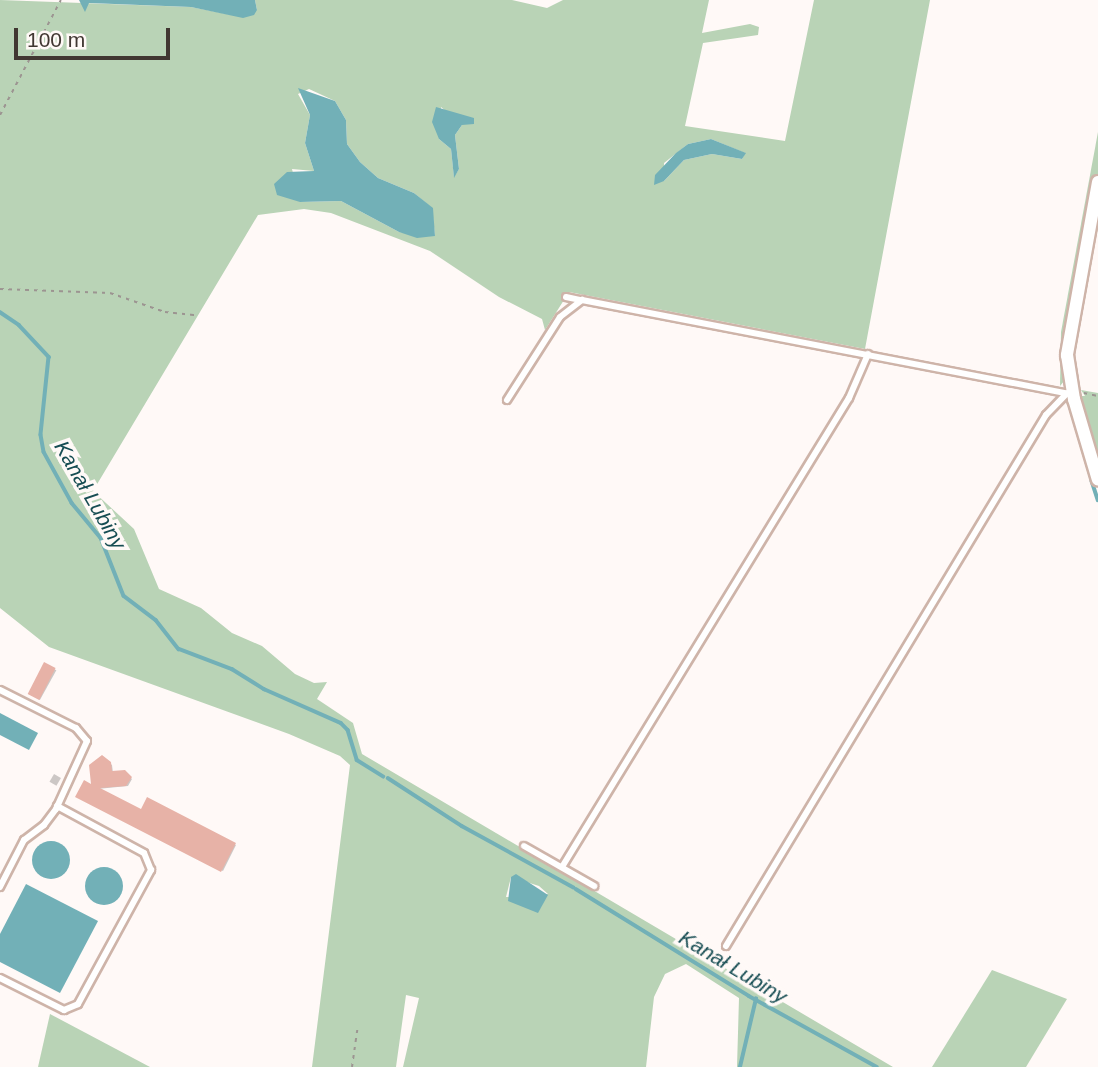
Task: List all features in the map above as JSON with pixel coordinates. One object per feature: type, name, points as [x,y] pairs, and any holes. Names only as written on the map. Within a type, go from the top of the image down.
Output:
[{"type":"street","points":[[1098,182],[1068,344],[1070,394],[1098,480]]},
{"type":"lane","points":[[566,297],[1070,394]]},
{"type":"lane","points":[[507,400],[560,317],[582,300]]},
{"type":"lane","points":[[562,867],[849,398],[868,354]]},
{"type":"lane","points":[[726,946],[1046,415],[1070,394]]},
{"type":"lane","points":[[0,690],[76,728],[87,741],[57,806],[44,825],[24,840],[0,887]]},
{"type":"lane","points":[[0,978],[64,1010],[78,1004],[151,870],[144,853],[57,806]]},
{"type":"lane","points":[[524,846],[594,886]]},
{"type":"path","points":[[0,115],[61,0]]},
{"type":"path","points":[[0,289],[110,293],[165,313],[196,315]]},
{"type":"path","points":[[352,1067],[358,1025]]},
{"type":"green space","points":[[0,0],[191,7],[232,15],[257,10],[255,0],[512,0],[547,8],[563,0],[709,0],[702,33],[750,24],[759,27],[758,35],[703,43],[685,126],[785,141],[814,0],[930,0],[865,349],[569,292],[545,330],[542,319],[499,297],[430,251],[331,213],[304,209],[258,215],[93,491],[134,529],[159,589],[201,608],[232,633],[262,646],[295,674],[314,683],[327,682],[317,699],[353,723],[362,754],[893,1067],[737,1067],[739,998],[686,964],[665,974],[654,997],[646,1067],[403,1067],[419,998],[406,995],[396,1067],[312,1067],[350,765],[340,756],[289,734],[49,647],[0,608]],"holes":[[[309,89],[335,101],[346,120],[347,144],[360,162],[378,178],[414,193],[432,208],[435,236],[399,232],[341,201],[300,202],[292,169],[314,171],[305,143],[310,115],[298,94]],[[441,107],[462,125],[455,135],[459,169],[454,177],[451,149],[439,139]],[[711,139],[745,153],[742,159],[712,154],[684,160],[664,181],[664,163],[688,144]],[[511,877],[539,886],[548,894],[506,897]]]},
{"type":"green space","points":[[1098,132],[1098,203],[1065,380],[1060,386],[1061,332]]},
{"type":"green space","points":[[1081,390],[1098,393],[1098,473],[1076,396],[1085,396]]},
{"type":"green space","points":[[992,970],[1067,999],[1026,1067],[932,1067]]},
{"type":"green space","points":[[50,1014],[150,1067],[38,1067]]},
{"type":"water","points":[[79,0],[255,0],[257,10],[254,15],[243,18],[191,7],[89,3],[85,12]]},
{"type":"water","points":[[298,88],[335,101],[346,120],[347,144],[360,162],[378,178],[414,193],[433,208],[435,236],[417,238],[399,232],[341,201],[300,202],[277,195],[274,184],[287,172],[314,171],[305,143],[310,115]]},
{"type":"water","points":[[436,107],[474,118],[474,124],[462,125],[455,135],[459,169],[454,178],[451,149],[439,139],[432,122]]},
{"type":"water","points":[[711,139],[746,153],[742,159],[712,154],[684,160],[664,181],[654,185],[655,175],[676,153],[688,144]]},
{"type":"water","points":[[0,713],[38,733],[29,750],[0,735]]},
{"type":"water","points":[[51,841],[65,846],[70,860],[65,874],[51,879],[37,874],[32,860],[37,846]]},
{"type":"water","points":[[104,867],[118,872],[123,886],[118,900],[104,905],[90,900],[85,886],[90,872]]},
{"type":"water","points":[[516,874],[548,895],[538,913],[508,901],[511,877]]},
{"type":"water","points":[[26,884],[98,921],[60,993],[0,962],[0,934]]},
{"type":"building","points":[[44,662],[56,668],[39,700],[28,694]]},
{"type":"building","points":[[102,755],[111,762],[112,771],[125,770],[132,777],[126,786],[100,788],[141,809],[147,797],[236,843],[221,872],[75,797],[84,780],[91,784],[89,765]]},
{"type":"waterway","name":"Kanał Lubiny","points":[[0,312],[19,325],[49,357],[41,435],[44,452],[72,503],[101,538],[124,596],[156,620],[179,649],[232,669],[264,689],[341,723],[348,730],[357,760],[383,776]]},
{"type":"waterway","points":[[1092,481],[1098,500]]},
{"type":"waterway","name":"Kanał Lubiny","points":[[388,778],[462,826],[573,887]]},
{"type":"waterway","name":"Kanał Lubiny","points":[[576,889],[749,996],[877,1067]]},
{"type":"waterway","points":[[740,1067],[756,999]]}]
